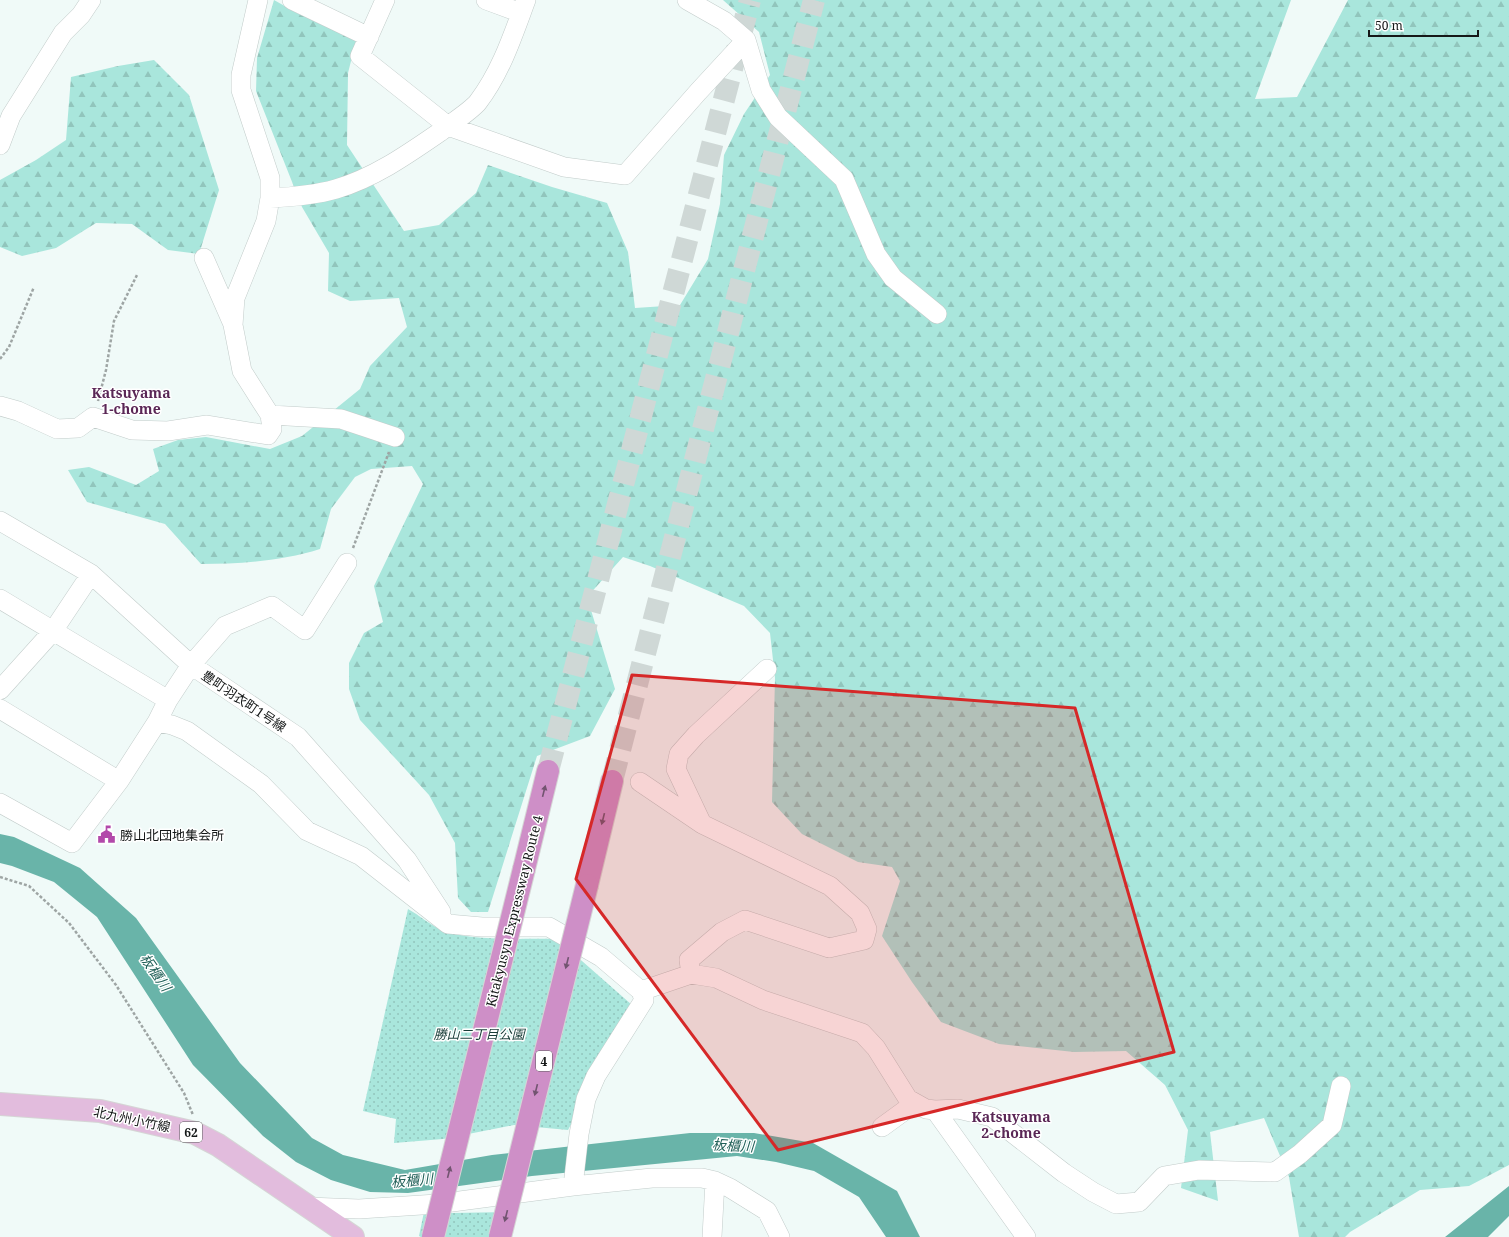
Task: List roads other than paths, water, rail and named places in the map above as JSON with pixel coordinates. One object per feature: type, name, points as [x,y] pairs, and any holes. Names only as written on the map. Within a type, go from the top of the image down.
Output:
[{"type":"highway","name":"Kitakyusyu Expressway Route 4","points":[[433,1237],[548,771]]},
{"type":"highway","name":"4","points":[[500,1237],[612,781]]},
{"type":"main road","name":"北九州小竹線","points":[[0,1104],[100,1111],[195,1133],[218,1145],[353,1237]]},
{"type":"street","points":[[0,144],[11,116],[63,33],[81,15],[91,0]]},
{"type":"street","points":[[233,325],[235,298],[266,221],[270,198],[270,178],[241,90],[240,75],[258,0]]},
{"type":"street","points":[[292,0],[369,37]]},
{"type":"street","points":[[385,0],[360,56],[448,126],[564,167],[625,175],[746,40]]},
{"type":"street","points":[[270,198],[300,196],[336,189],[366,177],[413,151],[477,103],[493,79],[509,47],[523,7],[486,0]]},
{"type":"street","points":[[687,0],[724,21],[746,40],[761,90],[778,117],[844,179],[876,254],[892,278],[938,314]]},
{"type":"street","points":[[0,406],[18,411],[57,429],[78,428],[93,417],[132,430],[168,431],[207,425],[268,435],[272,429],[270,415],[242,371],[233,325],[204,258]]},
{"type":"street","points":[[270,415],[341,419],[395,437]]},
{"type":"street","name":"豊町羽衣町1号線","points":[[0,520],[91,574],[191,665],[298,737],[407,860],[448,924]]},
{"type":"street","points":[[0,803],[72,843],[119,781],[191,665],[225,626],[272,606],[305,630],[347,564]]},
{"type":"street","points":[[0,690],[53,631],[91,574]]},
{"type":"street","points":[[0,599],[168,700]]},
{"type":"street","points":[[702,824],[676,769],[679,754],[696,735],[767,669]]},
{"type":"street","points":[[0,709],[119,781]]},
{"type":"street","points":[[157,722],[172,725],[187,731],[261,784],[306,831],[361,856],[448,924],[482,927],[549,927],[601,957],[642,991],[644,1000],[596,1076],[586,1099],[579,1134],[574,1183]]},
{"type":"street","points":[[640,782],[702,824],[830,886],[860,913],[868,929],[864,940],[830,948],[745,920],[722,932],[689,960],[691,974]]},
{"type":"street","points":[[642,991],[691,974],[716,978],[763,1000],[862,1033],[876,1048],[908,1099],[926,1109],[958,1109],[992,1117],[1064,1173],[1093,1192],[1116,1204],[1139,1202],[1164,1176],[1200,1170],[1275,1172],[1300,1154],[1332,1125],[1341,1086]]},
{"type":"street","points":[[882,1127],[915,1103]]},
{"type":"street","points":[[935,1110],[1026,1237]]},
{"type":"street","points":[[308,1207],[359,1209],[437,1204],[574,1183],[652,1178],[702,1178],[715,1181],[730,1188],[767,1211],[780,1237]]},
{"type":"street","points":[[712,1237],[715,1181]]},
{"type":"water","name":"板櫃川","points":[[0,834],[14,837],[80,868],[136,918],[240,1063],[312,1138],[343,1155],[405,1170],[492,1155],[690,1133],[754,1133],[813,1143],[897,1191],[920,1237],[886,1237],[859,1197],[814,1171],[776,1162],[737,1156],[532,1176],[408,1193],[370,1192],[331,1180],[296,1162],[263,1136],[193,1065],[97,917],[54,882],[0,863]]},
{"type":"water","points":[[1509,1186],[1509,1216],[1488,1237],[1445,1237]]},
{"type":"tunnel","points":[[548,771],[750,0]]},
{"type":"tunnel","points":[[612,781],[814,0]]},
{"type":"place","name":"勝山北団地集会所","points":[[107,835]]},
{"type":"district","name":"Katsuyama 1-chome","points":[[131,400]]},
{"type":"district","name":"Katsuyama 2-chome","points":[[1011,1124]]},
{"type":"park label","name":"勝山二丁目公園","points":[[479,1034]]}]
